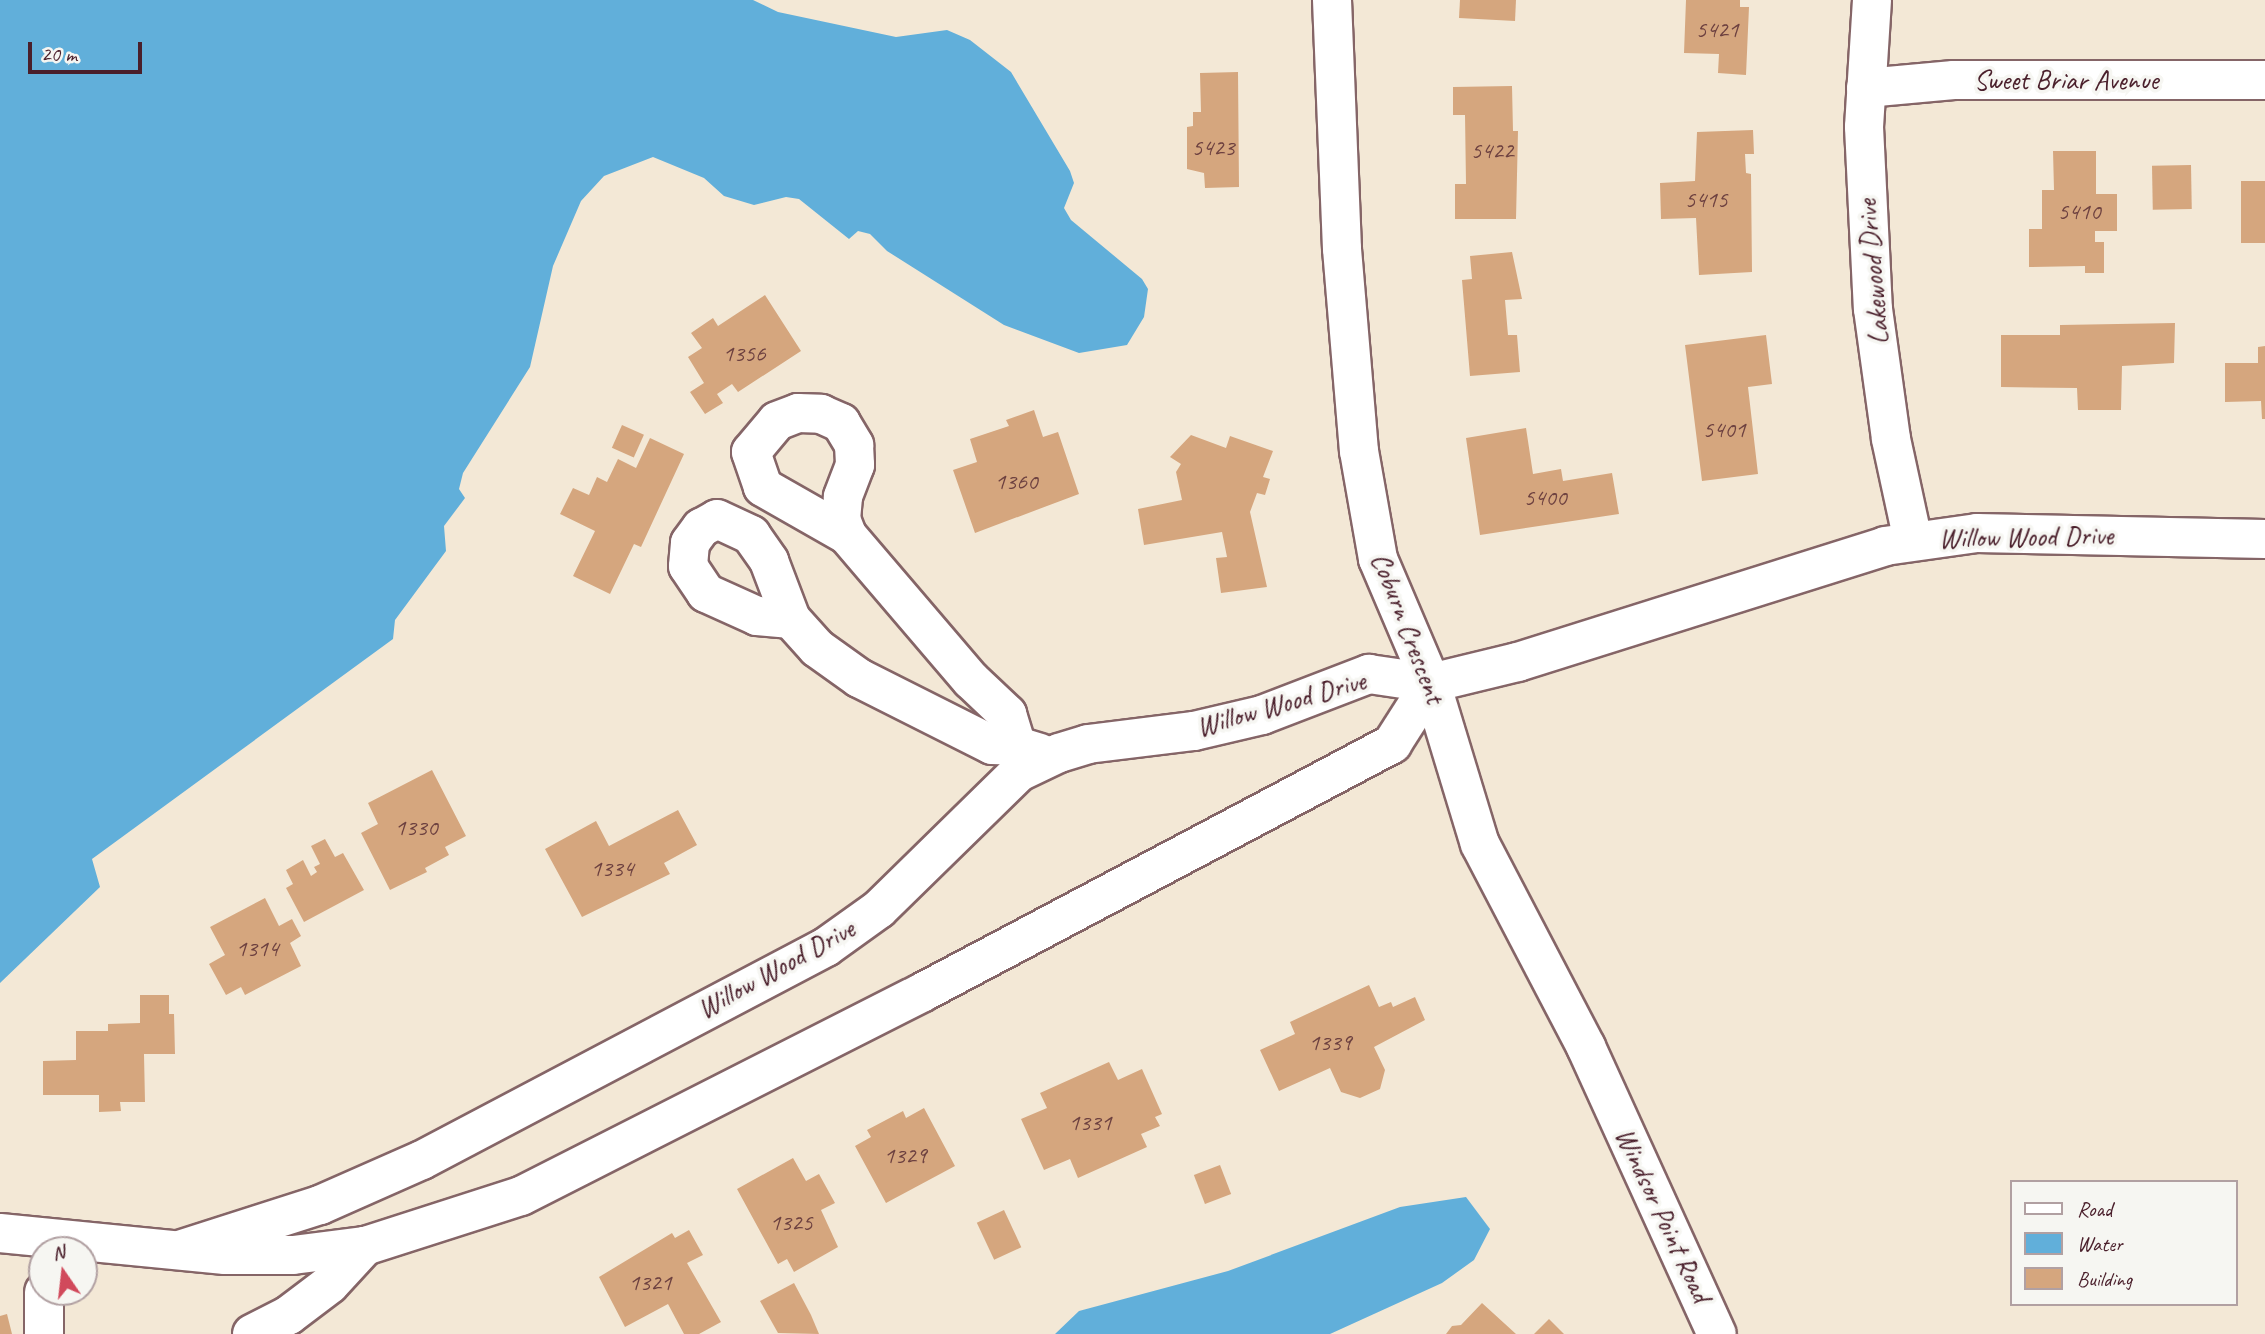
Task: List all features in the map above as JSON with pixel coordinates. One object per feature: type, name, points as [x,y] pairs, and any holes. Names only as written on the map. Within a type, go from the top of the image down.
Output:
[{"type":"street","name":"Coburn Crescent","points":[[1332,0],[1342,249],[1359,451],[1378,559],[1431,683],[1480,844],[1608,1096]]},
{"type":"street","name":"Lakewood Drive","points":[[1872,0],[1866,88],[1865,179],[1873,309],[1891,439],[1913,541]]},
{"type":"street","name":"Sweet Briar Avenue","points":[[1866,88],[1968,80],[2265,80]]},
{"type":"street","name":"Willow Wood Drive","points":[[182,1249],[320,1205],[422,1160],[826,947],[879,909],[1019,772],[1033,751],[1194,731],[1262,715],[1369,674],[1431,683],[1518,662],[1885,546],[1913,541],[1978,533],[2265,539]]},
{"type":"street","points":[[847,535],[971,680],[1007,714],[1033,751]]},
{"type":"street","points":[[791,619],[817,648],[859,678],[992,746],[1033,751]]},
{"type":"street","name":"Willow Wood Drive","points":[[98,1246],[182,1249],[225,1255],[293,1255],[365,1246],[450,1222],[574,1172],[1380,751],[1392,744],[1431,683]]},
{"type":"street","name":"Windsor Point Road","points":[[1608,1096],[1717,1334]]},
{"type":"street","name":"Willow Wood Drive","points":[[0,1233],[28,1239]]},
{"type":"street","points":[[252,1334],[289,1315],[330,1284],[365,1246]]},
{"type":"street","points":[[44,1306],[44,1334]]},
{"type":"water","points":[[0,0],[753,0],[778,12],[896,37],[947,30],[970,40],[1011,72],[1070,171],[1074,183],[1064,208],[1071,220],[1142,279],[1148,289],[1144,317],[1127,345],[1079,353],[1004,325],[887,251],[870,234],[858,231],[849,239],[799,199],[786,197],[754,205],[724,196],[704,178],[653,157],[604,176],[581,201],[553,266],[530,367],[463,473],[459,489],[465,498],[444,526],[446,551],[395,620],[393,639],[92,859],[100,887],[0,983]]},
{"type":"water","points":[[1466,1197],[1490,1229],[1474,1260],[1442,1283],[1330,1334],[1055,1334],[1079,1311],[1228,1271],[1400,1207]]},
{"type":"building","points":[[1460,0],[1516,0],[1515,21],[1459,18]]},
{"type":"building","points":[[1686,0],[1740,0],[1740,7],[1749,7],[1746,75],[1718,73],[1719,54],[1684,53]]},
{"type":"building","points":[[1238,72],[1239,187],[1205,188],[1204,173],[1187,169],[1187,127],[1193,126],[1193,112],[1201,112],[1200,73]]},
{"type":"building","points":[[1512,86],[1513,131],[1518,131],[1516,219],[1455,219],[1455,184],[1466,184],[1465,115],[1453,115],[1453,87]]},
{"type":"building","points":[[1753,130],[1754,154],[1745,154],[1746,173],[1751,174],[1752,272],[1699,275],[1696,218],[1661,219],[1660,183],[1695,181],[1697,132]]},
{"type":"building","points":[[2053,151],[2096,151],[2096,194],[2117,194],[2117,231],[2095,231],[2095,242],[2104,242],[2104,273],[2085,273],[2085,266],[2029,267],[2029,229],[2042,229],[2042,190],[2054,190]]},
{"type":"building","points":[[2191,165],[2192,209],[2153,210],[2152,166]]},
{"type":"building","points":[[2241,181],[2265,181],[2265,243],[2241,243]]},
{"type":"building","points":[[1512,252],[1522,299],[1505,300],[1508,335],[1517,335],[1520,372],[1470,376],[1462,280],[1472,279],[1470,256]]},
{"type":"building","points":[[765,295],[801,351],[738,392],[732,384],[717,394],[723,403],[705,414],[690,392],[704,383],[688,357],[702,348],[691,333],[713,318],[718,326]]},
{"type":"building","points":[[2175,323],[2174,363],[2122,366],[2121,410],[2078,410],[2077,388],[2001,387],[2001,335],[2060,335],[2060,325]]},
{"type":"building","points":[[1766,335],[1772,384],[1748,387],[1758,474],[1702,481],[1685,345]]},
{"type":"building","points":[[2265,346],[2265,419],[2262,419],[2261,401],[2225,402],[2225,363],[2258,363],[2258,347]]},
{"type":"building","points":[[1034,410],[1043,437],[1058,432],[1079,494],[975,533],[953,470],[977,462],[970,439],[1009,426],[1006,420]]},
{"type":"building","points":[[622,425],[644,435],[634,458],[612,448]]},
{"type":"building","points":[[1526,428],[1533,474],[1561,469],[1563,481],[1612,473],[1619,514],[1480,535],[1466,438]]},
{"type":"building","points":[[1191,435],[1226,448],[1230,436],[1273,451],[1263,477],[1270,479],[1265,495],[1257,493],[1250,512],[1267,587],[1221,593],[1216,558],[1227,557],[1222,532],[1144,545],[1138,509],[1182,500],[1176,472],[1181,464],[1170,457]]},
{"type":"building","points":[[650,438],[684,454],[641,547],[634,544],[610,594],[573,576],[595,531],[560,514],[573,488],[589,495],[597,477],[607,482],[618,459],[636,468]]},
{"type":"building","points":[[432,770],[466,836],[445,847],[449,855],[425,868],[427,872],[390,890],[361,833],[378,824],[368,803]]},
{"type":"building","points":[[678,810],[697,845],[664,863],[670,874],[582,917],[545,849],[596,821],[609,846]]},
{"type":"building","points":[[325,839],[335,857],[343,853],[364,890],[304,922],[286,888],[293,884],[286,870],[303,860],[311,876],[317,872],[314,867],[320,864],[311,846]]},
{"type":"building","points":[[265,898],[279,926],[292,919],[301,936],[290,943],[301,966],[245,995],[241,987],[226,995],[209,964],[225,955],[210,927]]},
{"type":"building","points":[[1369,985],[1379,1007],[1391,1002],[1393,1007],[1415,997],[1425,1020],[1374,1047],[1385,1070],[1380,1089],[1360,1098],[1341,1092],[1330,1068],[1279,1091],[1260,1050],[1295,1034],[1290,1022]]},
{"type":"building","points":[[140,995],[169,995],[169,1014],[174,1014],[175,1054],[144,1054],[145,1102],[120,1102],[121,1111],[99,1112],[99,1095],[43,1095],[43,1061],[76,1060],[76,1031],[108,1031],[108,1024],[140,1023]]},
{"type":"building","points":[[1109,1062],[1118,1080],[1142,1069],[1162,1114],[1155,1117],[1160,1126],[1141,1134],[1147,1147],[1078,1178],[1070,1159],[1044,1170],[1021,1119],[1047,1108],[1040,1093]]},
{"type":"building","points":[[924,1108],[955,1166],[886,1203],[855,1146],[871,1137],[867,1130],[903,1111],[906,1118]]},
{"type":"building","points":[[793,1158],[806,1181],[819,1174],[835,1203],[821,1210],[838,1247],[794,1272],[787,1259],[778,1264],[737,1189]]},
{"type":"building","points":[[1220,1165],[1231,1194],[1205,1204],[1194,1175]]},
{"type":"building","points":[[1004,1210],[1021,1247],[994,1260],[977,1223]]},
{"type":"building","points":[[689,1230],[703,1255],[687,1263],[721,1322],[699,1334],[684,1334],[668,1304],[625,1327],[599,1277],[672,1233],[675,1238]]},
{"type":"building","points":[[794,1283],[819,1334],[778,1333],[760,1301]]},
{"type":"building","points":[[1482,1303],[1516,1334],[1446,1334],[1452,1326],[1461,1325]]},
{"type":"building","points":[[7,1314],[12,1334],[0,1334],[0,1316]]},
{"type":"building","points":[[1549,1319],[1564,1334],[1534,1334]]}]
